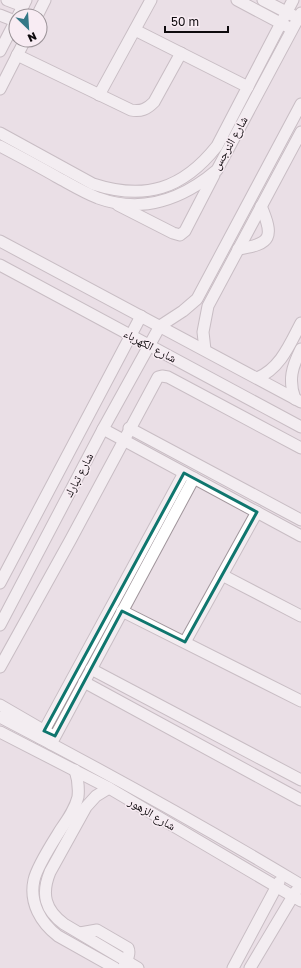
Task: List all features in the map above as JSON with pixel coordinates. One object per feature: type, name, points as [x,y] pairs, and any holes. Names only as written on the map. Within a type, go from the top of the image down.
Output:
[{"type":"street","points":[[7,0],[22,7]]},
{"type":"street","points":[[99,95],[151,0]]},
{"type":"street","points":[[237,0],[282,23],[292,30]]},
{"type":"street","points":[[263,0],[287,13],[300,15]]},
{"type":"street","name":"شارع النرجس","points":[[0,133],[93,184],[115,190],[127,192],[144,191],[161,188],[178,181],[193,172],[206,160],[217,146],[293,0]]},
{"type":"street","name":"شارع النرجس","points":[[0,146],[90,195],[110,201],[129,204],[167,200],[202,183],[217,170],[300,15]]},
{"type":"street","points":[[134,30],[248,87]]},
{"type":"street","points":[[0,51],[8,36]]},
{"type":"street","points":[[0,89],[21,48]]},
{"type":"street","points":[[17,56],[131,110],[138,111],[144,110],[154,102],[181,54]]},
{"type":"street","points":[[160,326],[183,311],[197,299],[296,124],[301,104]]},
{"type":"street","points":[[205,350],[203,341],[204,323],[208,306],[301,132]]},
{"type":"street","points":[[110,201],[173,233],[180,235],[185,231],[217,170]]},
{"type":"street","points":[[238,249],[257,246],[265,241],[269,228],[261,206]]},
{"type":"street","name":"شارع الكهرباء","points":[[0,241],[298,400]]},
{"type":"street","name":"شارع الكهرباء","points":[[0,266],[301,427]]},
{"type":"street","name":"شارع تبارك","points":[[0,583],[141,316]]},
{"type":"street","points":[[257,378],[265,375],[281,358],[301,323]]},
{"type":"street","name":"شارع تبارك","points":[[0,625],[103,429],[160,326]]},
{"type":"street","points":[[298,400],[292,390],[291,378],[293,368],[301,349]]},
{"type":"street","points":[[0,667],[158,377],[165,376],[301,448]]},
{"type":"street","points":[[197,393],[206,376]]},
{"type":"street","points":[[130,428],[301,520]]},
{"type":"street","points":[[103,429],[301,536]]},
{"type":"street","points":[[53,740],[122,611],[188,475]]},
{"type":"street","points":[[0,705],[42,734],[95,637],[188,475]]},
{"type":"street","points":[[185,642],[257,512]]},
{"type":"street","points":[[222,575],[301,616]]},
{"type":"street","points":[[122,611],[301,701]]},
{"type":"street","points":[[95,637],[105,643]]},
{"type":"street","points":[[91,669],[301,780]]},
{"type":"street","points":[[84,682],[301,800]]},
{"type":"street","name":"شارع الزهور","points":[[0,717],[53,740],[301,885]]},
{"type":"street","name":"شارع الزهور","points":[[0,732],[109,788],[276,888],[297,899]]},
{"type":"street","points":[[75,770],[78,782],[76,802],[71,814],[39,868],[34,880],[34,903],[43,922],[49,930],[115,968]]},
{"type":"street","points":[[109,788],[96,796],[86,807],[46,881],[46,901],[56,918],[125,964],[138,968]]},
{"type":"street","points":[[233,968],[284,874]]},
{"type":"street","points":[[250,968],[297,899],[301,885]]},
{"type":"highlighted area","points":[[184,473],[257,512],[185,642],[122,611],[55,736],[44,731]]}]
